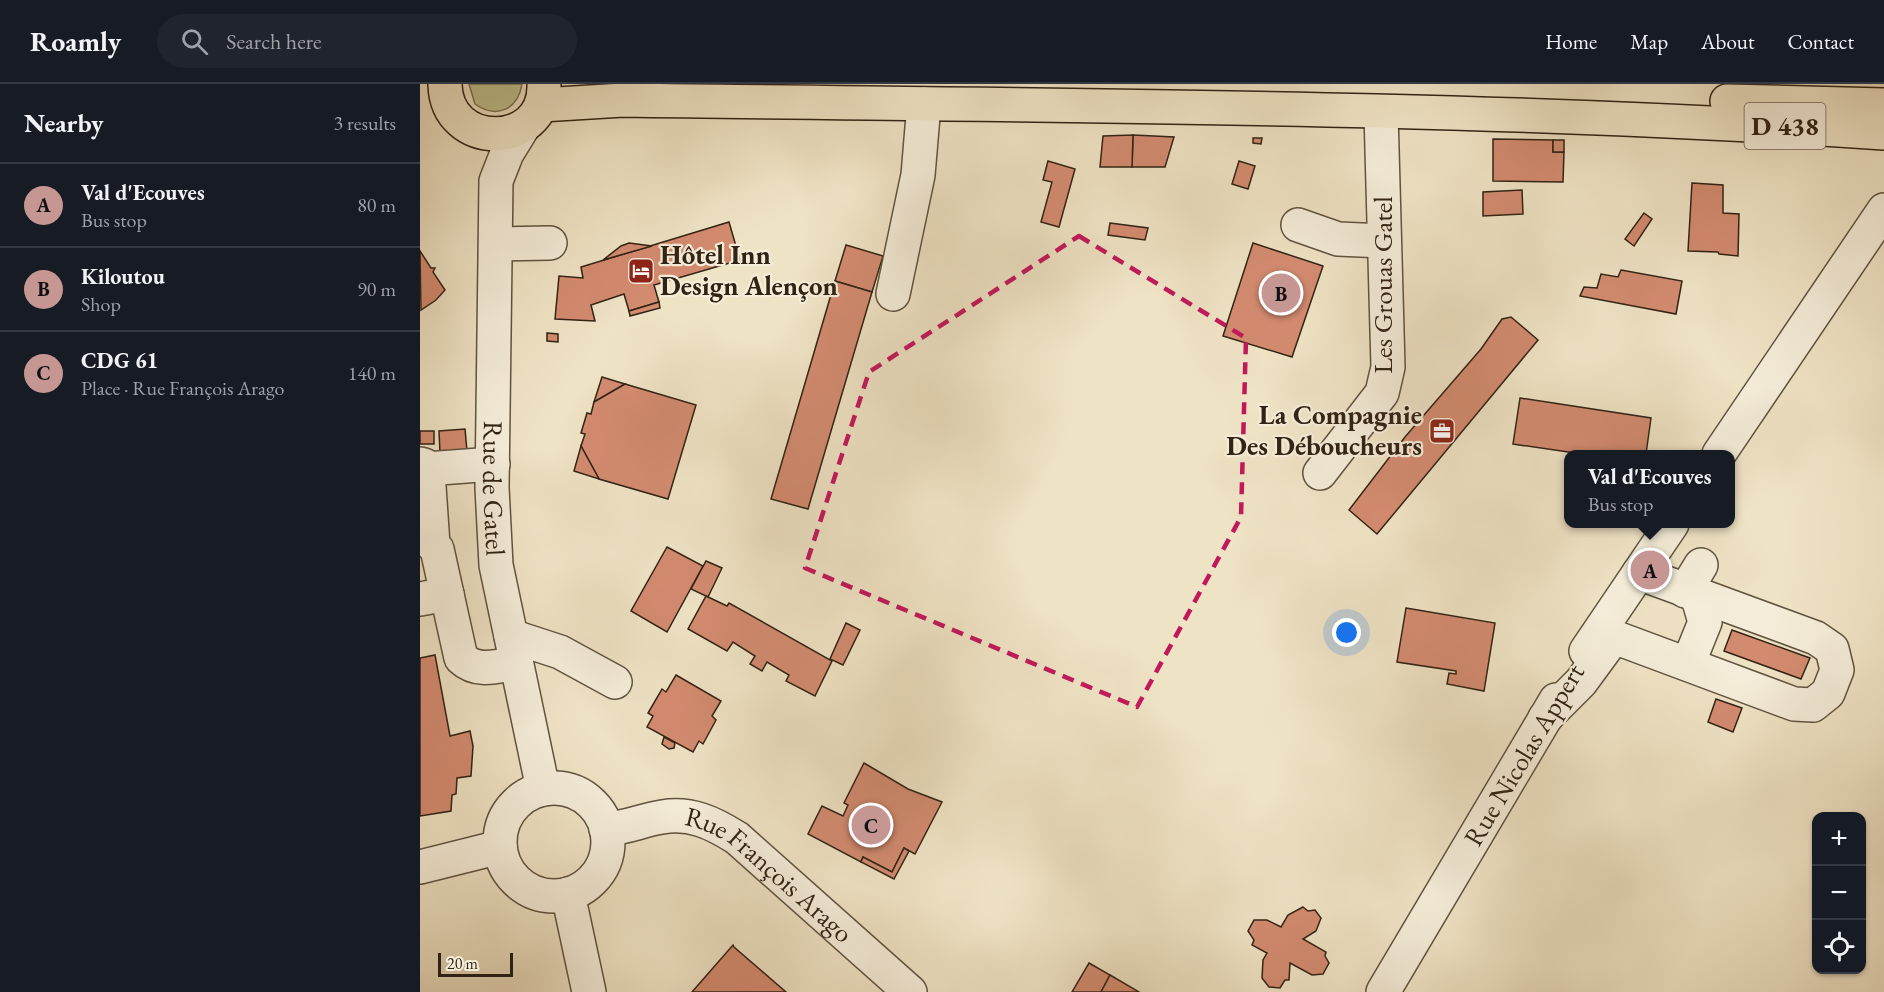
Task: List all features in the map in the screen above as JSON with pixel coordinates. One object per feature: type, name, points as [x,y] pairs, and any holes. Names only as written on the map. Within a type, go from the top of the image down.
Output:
[{"type":"main road","name":"D 438","points":[[994,84],[1688,110],[1884,133]]},
{"type":"main road","name":"D 438","points":[[536,105],[623,100],[1381,113],[1688,110],[1884,105]]},
{"type":"main road","points":[[446,106],[496,135],[536,105]]},
{"type":"street","points":[[893,294],[918,175],[924,104]]},
{"type":"street","name":"Rue de Gatel","points":[[536,105],[507,153],[496,181],[493,464],[496,565],[543,789]]},
{"type":"street","name":"Rue de Gatel","points":[[446,106],[486,156],[496,181]]},
{"type":"street","name":"Les Grouas Gatel","points":[[1320,473],[1382,393],[1388,367],[1381,113]]},
{"type":"street","points":[[1722,450],[1884,210]]},
{"type":"street","points":[[1298,225],[1338,239],[1384,241]]},
{"type":"street","points":[[496,244],[550,243]]},
{"type":"street","points":[[493,464],[423,467],[426,543],[437,549],[434,597],[461,658],[468,665],[483,669],[513,650],[560,652],[615,682]]},
{"type":"street","name":"Rue Nicolas Appert","points":[[1383,992],[1545,718],[1669,528]]},
{"type":"street","points":[[1545,718],[1581,682],[1614,637],[1794,704],[1813,705],[1828,693],[1837,670],[1820,629],[1695,583],[1639,573]]},
{"type":"street","points":[[1688,664],[1705,621],[1695,583]]},
{"type":"street","points":[[543,789],[569,789],[588,799],[602,815],[606,829],[609,836],[607,858],[597,877],[580,891],[560,897],[538,895],[519,884],[506,868],[500,847],[502,826],[512,807],[528,794],[543,789]]},
{"type":"street","name":"Rue François Arago","points":[[606,829],[628,828],[661,817],[686,816],[709,821],[737,838],[910,992]]},
{"type":"street","points":[[420,867],[500,847]]},
{"type":"street","points":[[568,894],[589,992]]},
{"type":"highlighted area","points":[[1079,236],[1246,338],[1241,517],[1137,707],[805,568],[869,372]]},
{"type":"green space","points":[[469,84],[522,84],[520,93],[511,106],[491,111],[475,104]]},
{"type":"building","points":[[1133,135],[1174,137],[1165,167],[1132,167]]},
{"type":"building","points":[[1133,135],[1132,167],[1100,167],[1103,136]]},
{"type":"building","points":[[1253,138],[1262,138],[1261,144],[1253,143]]},
{"type":"building","points":[[1493,139],[1553,140],[1553,152],[1564,152],[1563,182],[1493,181]]},
{"type":"building","points":[[1553,140],[1564,140],[1564,152],[1553,152]]},
{"type":"building","points":[[1048,161],[1075,169],[1059,227],[1041,222],[1052,182],[1043,180]]},
{"type":"building","points":[[1239,161],[1255,166],[1248,189],[1232,184]]},
{"type":"building","points":[[1692,183],[1723,185],[1723,213],[1739,214],[1738,256],[1718,252],[1688,251]]},
{"type":"building","points":[[1522,190],[1523,214],[1483,216],[1483,192]]},
{"type":"building","points":[[1644,213],[1652,219],[1634,246],[1625,239]]},
{"type":"building","name":"Hôtel Inn Design Alençon","points":[[729,222],[740,260],[654,285],[659,302],[629,311],[624,294],[591,305],[595,321],[555,319],[559,276],[583,278],[581,267]]},
{"type":"building","points":[[1110,223],[1148,228],[1145,240],[1108,235]]},
{"type":"building","points":[[629,243],[652,246],[603,260],[621,246]]},
{"type":"building","points":[[1253,243],[1323,266],[1292,357],[1223,336]]},
{"type":"building","points":[[846,245],[883,256],[872,292],[835,281]]},
{"type":"building","points":[[420,251],[431,268],[435,268],[433,272],[445,290],[436,300],[421,310]]},
{"type":"building","points":[[1621,270],[1682,281],[1676,314],[1580,296],[1584,287],[1597,288],[1601,274],[1618,277]]},
{"type":"building","points":[[835,281],[872,292],[808,509],[771,499]]},
{"type":"building","points":[[659,302],[660,308],[630,316],[629,311]]},
{"type":"building","points":[[1511,317],[1538,340],[1377,534],[1349,510],[1405,437],[1481,349],[1502,319]]},
{"type":"building","points":[[547,333],[558,334],[558,342],[547,341]]},
{"type":"building","points":[[602,377],[625,384],[594,402]]},
{"type":"building","points":[[625,384],[696,405],[668,499],[599,479],[581,446],[585,434],[581,433],[587,413],[591,414],[594,402]]},
{"type":"building","points":[[1520,398],[1651,418],[1647,450],[1564,451],[1513,444]]},
{"type":"building","points":[[465,429],[467,451],[440,453],[439,431]]},
{"type":"building","points":[[420,431],[434,431],[434,444],[420,444]]},
{"type":"building","points":[[581,446],[599,479],[574,471]]},
{"type":"building","points":[[667,547],[703,566],[667,632],[631,611]]},
{"type":"building","points":[[706,561],[722,568],[708,597],[691,589]]},
{"type":"building","points":[[706,596],[727,606],[729,603],[832,661],[815,696],[786,681],[789,675],[767,662],[762,671],[750,664],[755,656],[733,642],[727,651],[688,629]]},
{"type":"building","points":[[1406,608],[1495,623],[1484,691],[1447,684],[1449,673],[1456,674],[1456,671],[1397,662]]},
{"type":"building","points":[[846,623],[860,630],[843,665],[830,659]]},
{"type":"building","points":[[1732,630],[1810,658],[1801,679],[1724,651]]},
{"type":"building","points":[[435,655],[450,736],[470,731],[473,746],[471,776],[457,778],[456,794],[452,795],[451,811],[420,816],[420,658]]},
{"type":"building","points":[[676,675],[721,701],[712,716],[716,720],[703,744],[699,741],[693,752],[647,727],[653,716],[648,713],[662,689],[666,692]]},
{"type":"building","points":[[1716,699],[1742,708],[1733,732],[1708,722]]},
{"type":"building","points":[[664,737],[675,743],[674,748],[669,749],[662,744]]},
{"type":"building","points":[[864,763],[908,789],[942,802],[915,854],[904,848],[892,872],[863,857],[861,862],[808,834],[822,806],[843,816],[848,805],[844,803]]},
{"type":"building","points":[[904,848],[909,851],[894,879],[861,862],[863,857],[892,872]]},
{"type":"building","points":[[1303,907],[1308,911],[1315,910],[1321,918],[1316,931],[1303,939],[1326,952],[1325,956],[1329,963],[1323,974],[1312,975],[1290,963],[1289,980],[1285,980],[1280,988],[1269,987],[1262,978],[1263,960],[1267,953],[1252,945],[1254,940],[1248,931],[1254,920],[1267,920],[1281,927],[1288,915]]},
{"type":"building","points":[[733,945],[734,947],[786,992],[692,992]]},
{"type":"building","points":[[1089,963],[1110,975],[1101,992],[1072,992]]},
{"type":"building","points":[[1110,975],[1139,992],[1101,992]]},
{"type":"place","name":"Hôtel Inn Design Alençon","points":[[641,271]]},
{"type":"place","name":"Kiloutou","points":[[1281,293]]},
{"type":"place","name":"La Compagnie Des Déboucheurs","points":[[1442,431]]},
{"type":"place","name":"Val d'Ecouves","points":[[1650,570]]},
{"type":"place","name":"CDG 61","points":[[871,825]]}]
